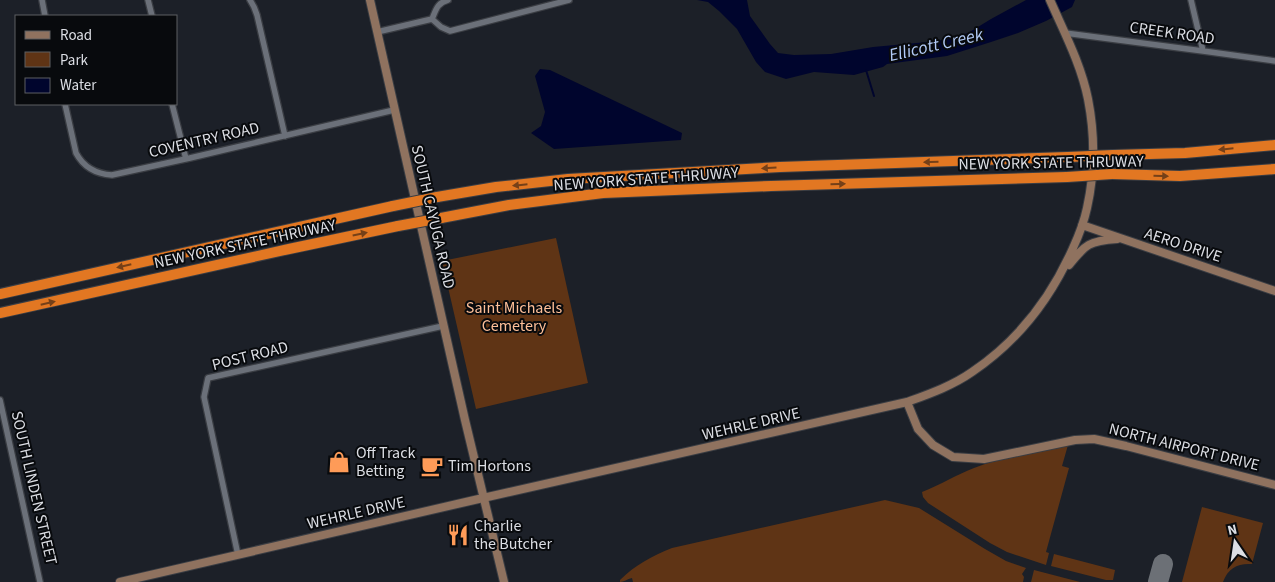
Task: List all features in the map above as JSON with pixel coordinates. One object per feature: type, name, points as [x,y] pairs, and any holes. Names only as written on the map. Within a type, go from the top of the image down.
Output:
[{"type":"highway","name":"NEW YORK STATE THRUWAY","points":[[0,294],[393,206],[496,187],[577,179],[780,167],[1184,153],[1275,144]]},
{"type":"highway","name":"NEW YORK STATE THRUWAY","points":[[0,314],[289,248],[398,226],[509,205],[603,193],[1112,174],[1180,176],[1275,169]]},
{"type":"street","points":[[42,0],[45,15]]},
{"type":"street","points":[[148,0],[152,15]]},
{"type":"street","points":[[250,0],[254,7],[285,136]]},
{"type":"street","name":"SOUTH CAYUGA ROAD","points":[[370,0],[443,326],[504,582]]},
{"type":"street","points":[[432,19],[437,6],[443,1],[448,0]]},
{"type":"street","points":[[432,19],[441,27],[450,31],[569,0]]},
{"type":"street","name":"WEHRLE DRIVE","points":[[120,582],[907,402],[945,388],[972,372],[1006,346],[1037,311],[1060,277],[1087,210],[1093,171],[1092,127],[1088,99],[1072,47],[1050,0]]},
{"type":"street","points":[[1191,0],[1203,51]]},
{"type":"street","points":[[377,32],[432,19]]},
{"type":"street","name":"CREEK ROAD","points":[[1065,33],[1275,61]]},
{"type":"street","name":"COVENTRY ROAD","points":[[65,105],[76,153],[84,164],[104,175],[112,175],[186,159],[394,110]]},
{"type":"street","points":[[172,105],[186,159]]},
{"type":"street","name":"AERO DRIVE","points":[[1082,225],[1275,291]]},
{"type":"street","points":[[1060,277],[1083,248],[1092,242],[1121,239]]},
{"type":"street","name":"POST ROAD","points":[[238,554],[204,397],[208,378],[443,326]]},
{"type":"street","name":"SOUTH LINDEN STREET","points":[[0,400],[40,582]]},
{"type":"street","name":"NORTH AIRPORT DRIVE","points":[[907,402],[918,429],[933,445],[953,457],[984,458],[1075,440],[1094,439],[1145,450],[1275,485]]},
{"type":"green space","name":"Saint Michaels Cemetery","points":[[556,238],[588,383],[476,409],[442,261]]},
{"type":"green space","points":[[1068,445],[1062,466],[1069,468],[1046,552],[1049,553],[1046,565],[1007,552],[990,543],[928,503],[923,497],[922,492],[985,464]]},
{"type":"green space","points":[[885,500],[919,508],[1006,561],[1026,568],[1022,574],[1024,577],[1023,582],[633,582],[632,578],[620,582],[638,565],[672,548]]},
{"type":"green space","points":[[1202,507],[1263,523],[1252,564],[1242,564],[1234,567],[1223,582],[1182,582]]},
{"type":"green space","points":[[1054,554],[1115,570],[1113,580],[1106,580],[1051,566]]},
{"type":"green space","points":[[1034,570],[1080,582],[1031,582]]},
{"type":"water","name":"Ellicott Creek","points":[[697,0],[747,0],[750,16],[770,44],[778,53],[794,55],[831,54],[873,47],[938,41],[968,33],[1026,0],[1075,0],[1072,7],[1046,21],[1018,33],[947,56],[887,64],[883,67],[854,75],[814,72],[786,79],[765,72],[756,62],[737,29],[708,2]]},
{"type":"water","points":[[540,69],[550,70],[682,133],[681,140],[554,149],[531,133],[541,126],[545,112],[535,76]]},
{"type":"waterway","points":[[866,70],[874,96]]},
{"type":"taxiway","points":[[1158,582],[1163,564]]},
{"type":"place","name":"Off Track Betting","points":[[339,462]]},
{"type":"place","name":"Tim Hortons","points":[[432,466]]},
{"type":"place","name":"Charlie the Butcher","points":[[458,535]]}]
